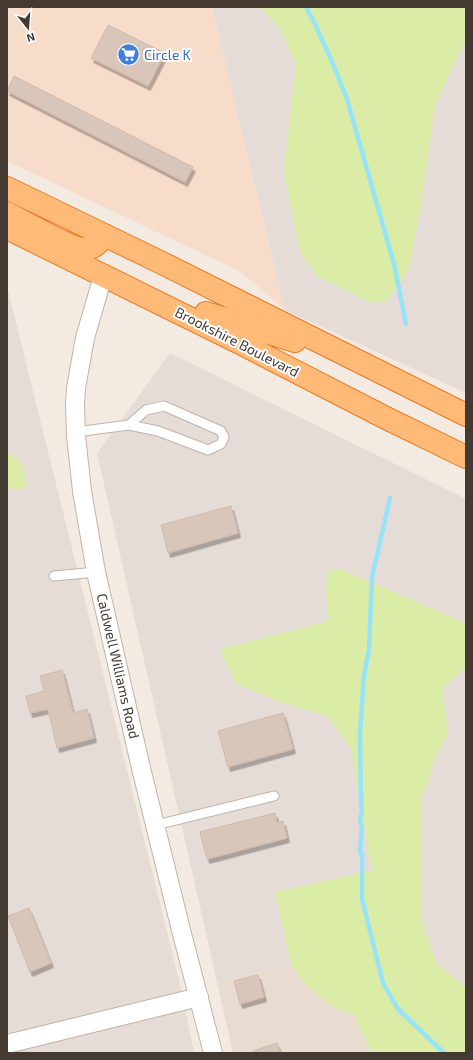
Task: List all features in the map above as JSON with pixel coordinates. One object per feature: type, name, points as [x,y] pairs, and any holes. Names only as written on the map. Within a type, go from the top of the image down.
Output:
[{"type":"highway","points":[[7,188],[160,262],[466,415]]},
{"type":"highway","points":[[7,213],[74,247],[84,249],[92,248],[104,236]]},
{"type":"highway","name":"Brookshire Boulevard","points":[[7,228],[466,457]]},
{"type":"highway","points":[[103,276],[125,274],[166,292],[209,314],[354,359]]},
{"type":"street","name":"Caldwell Williams Road","points":[[103,276],[85,338],[76,388],[76,432],[82,491],[96,572],[156,825],[213,1053]]},
{"type":"street","points":[[7,1044],[199,997]]},
{"type":"lane","points":[[76,432],[129,425],[158,431],[208,450],[221,444],[224,437],[221,431],[164,406],[146,410],[129,425]]},
{"type":"lane","points":[[54,576],[96,572]]},
{"type":"lane","points":[[156,825],[274,796]]},
{"type":"shaded area","points":[[7,7],[212,7],[285,310],[239,271],[7,161]]},
{"type":"shaded area","points":[[212,7],[466,7],[466,393],[285,310]]},
{"type":"shaded area","points":[[7,286],[180,984],[194,1053],[7,1053]]},
{"type":"shaded area","points":[[170,353],[466,499],[466,1053],[372,1053],[339,952],[217,982],[97,453]]},
{"type":"shaded area","points":[[339,952],[353,1014],[372,1053],[233,1053],[217,982]]},
{"type":"green space","points":[[260,7],[466,7],[466,43],[463,45],[435,106],[421,206],[409,268],[387,301],[371,303],[317,276],[300,251],[284,172],[296,64],[280,29]]},
{"type":"green space","points":[[7,451],[23,463],[27,485],[19,490],[7,487]]},
{"type":"green space","points":[[340,569],[466,623],[466,667],[442,689],[448,735],[436,755],[422,798],[422,921],[436,963],[466,987],[466,1053],[372,1053],[353,1014],[336,1009],[307,986],[291,964],[275,892],[374,870],[369,857],[351,748],[328,717],[278,701],[236,684],[220,649],[329,621],[326,592],[327,571]]},
{"type":"building","name":"Circle K","points":[[108,25],[165,53],[148,86],[91,58]]},
{"type":"building","points":[[14,76],[193,167],[185,182],[7,91]]},
{"type":"building","points":[[231,506],[238,533],[168,553],[161,525]]},
{"type":"building","points":[[62,670],[73,713],[87,709],[94,738],[57,748],[48,709],[30,713],[26,696],[44,691],[40,676]]},
{"type":"building","points":[[283,713],[293,749],[228,767],[218,731]]},
{"type":"building","points":[[275,813],[277,823],[283,821],[287,838],[207,859],[200,832]]},
{"type":"building","points":[[29,908],[51,963],[30,972],[8,916]]},
{"type":"building","points":[[258,975],[264,997],[240,1004],[234,981]]},
{"type":"building","points":[[277,1043],[280,1053],[254,1053],[253,1051]]},
{"type":"waterway","points":[[306,7],[333,64],[347,99],[394,264],[406,324]]},
{"type":"waterway","points":[[390,498],[372,577],[369,650],[364,676],[360,733],[362,809],[360,821],[362,827],[360,852],[362,855],[362,899],[383,983],[398,1009],[444,1053]]},
{"type":"place","name":"Circle K","points":[[128,55]]}]
